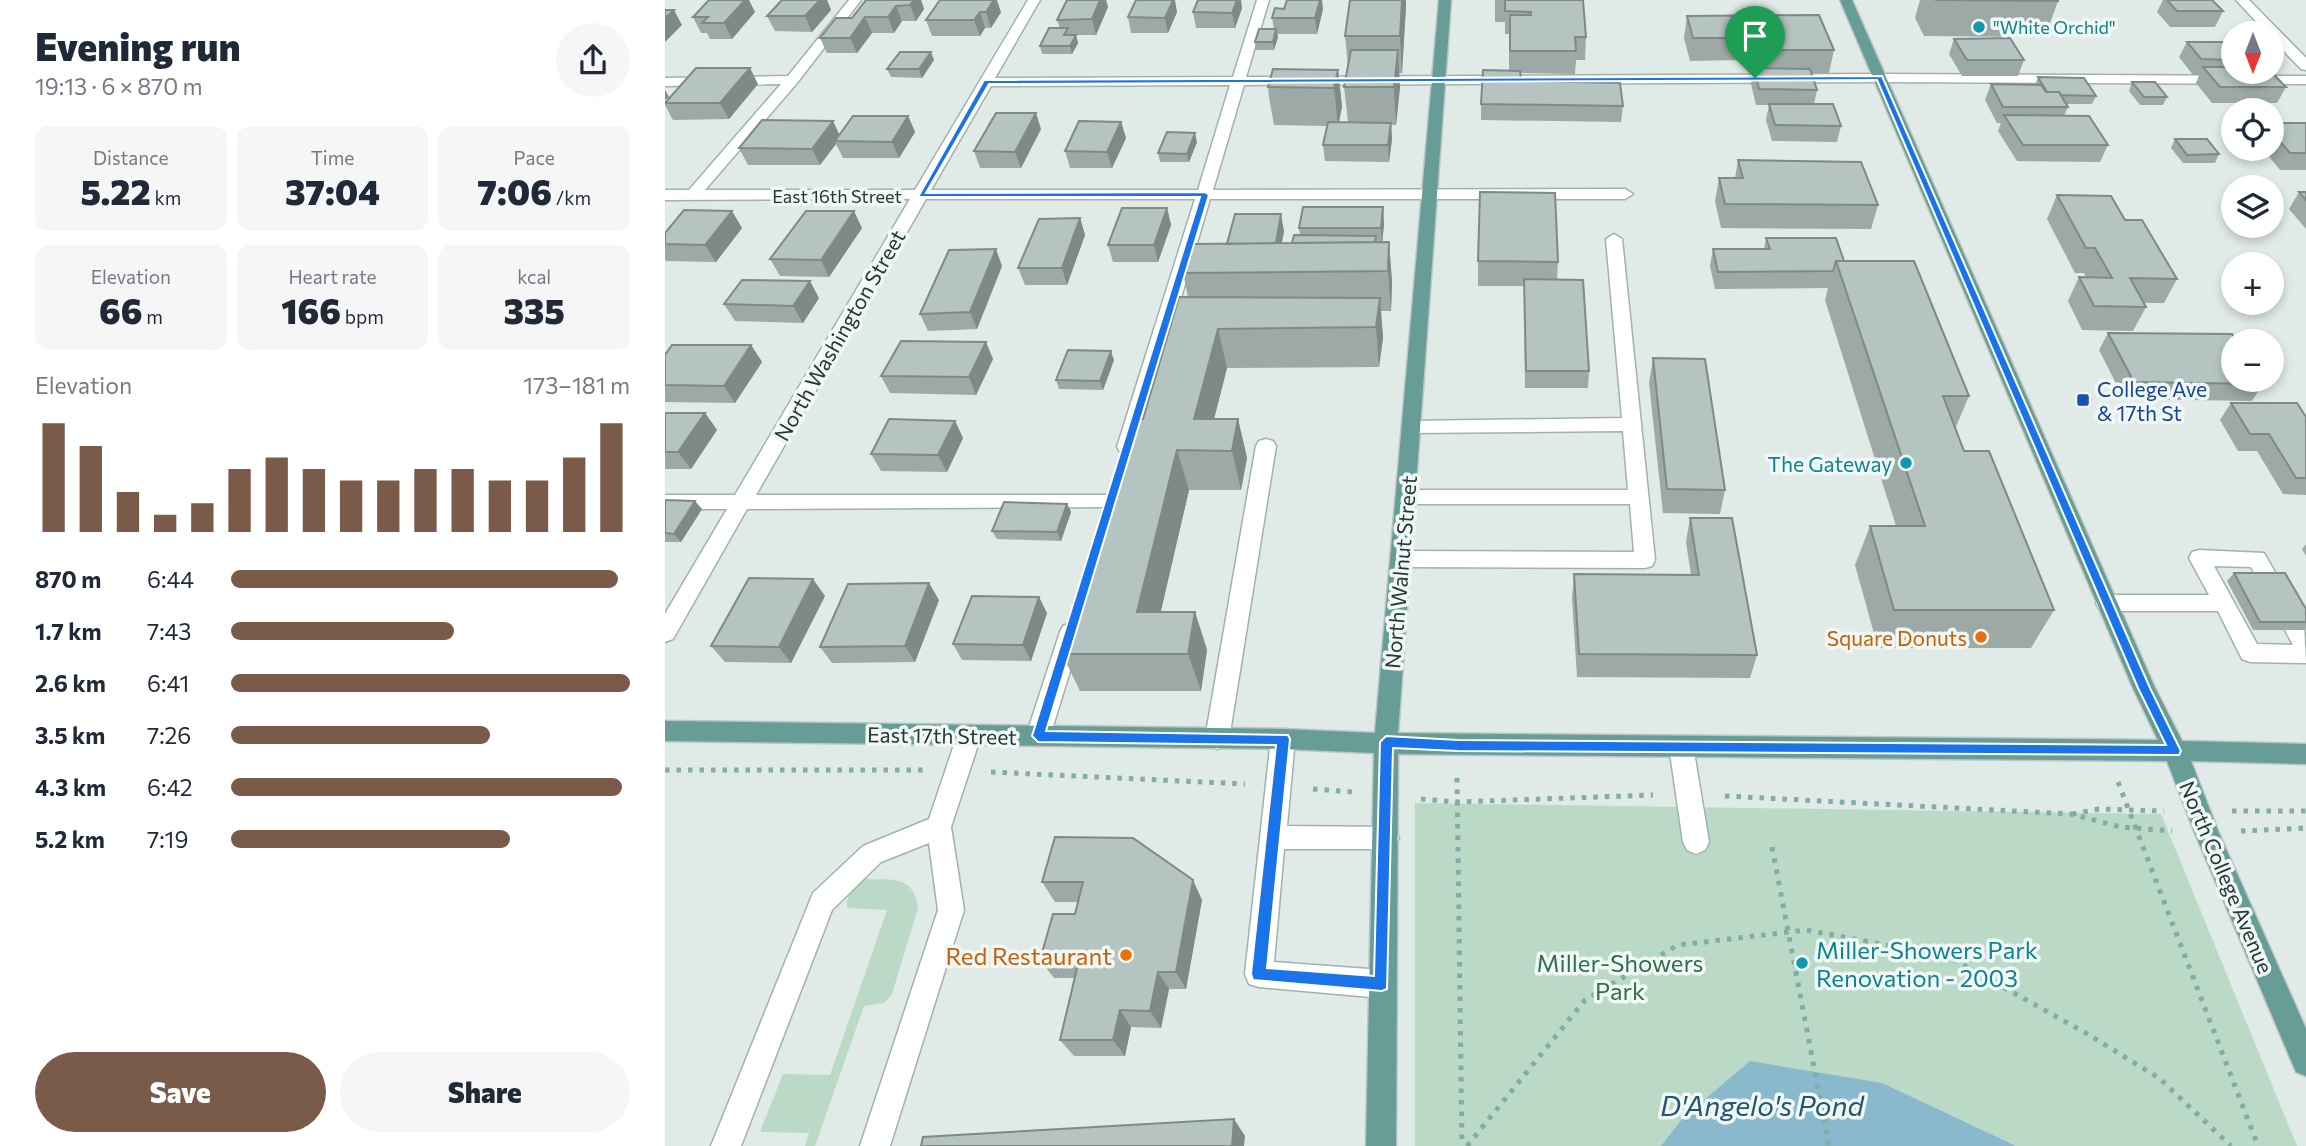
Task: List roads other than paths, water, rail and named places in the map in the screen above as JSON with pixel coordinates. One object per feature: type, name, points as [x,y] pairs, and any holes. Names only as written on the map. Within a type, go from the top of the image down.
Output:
[{"type":"main road","name":"North Walnut Street","points":[[1381,1146],[1386,742],[1445,0]]},
{"type":"main road","name":"North College Avenue","points":[[1846,0],[2107,603],[2175,751],[2194,803],[2306,1062]]},
{"type":"main road","name":"East 17th Street","points":[[665,731],[1283,739],[1458,746],[1681,746],[2306,754]]},
{"type":"street","points":[[693,195],[792,80],[855,0]]},
{"type":"street","name":"North Washington Street","points":[[665,632],[1034,0]]},
{"type":"street","points":[[1122,463],[1263,0]]},
{"type":"street","points":[[2242,0],[2306,66]]},
{"type":"street","points":[[986,82],[1678,78],[2306,80]]},
{"type":"street","points":[[665,82],[792,80]]},
{"type":"street","name":"East 16th Street","points":[[665,195],[1625,194]]},
{"type":"street","points":[[1401,559],[1645,561],[1614,239]]},
{"type":"street","points":[[1411,427],[1632,424]]},
{"type":"street","points":[[1217,739],[1266,446]]},
{"type":"street","points":[[1406,497],[1639,497]]},
{"type":"street","points":[[665,502],[1110,502]]},
{"type":"street","points":[[2269,581],[2257,559],[2200,558],[2250,653],[2306,654]]},
{"type":"street","points":[[2107,603],[2224,603]]},
{"type":"street","points":[[1038,736],[1075,619]]},
{"type":"street","points":[[875,1146],[951,910],[939,827],[969,736]]},
{"type":"street","points":[[1283,739],[1259,974],[1382,984]]},
{"type":"street","points":[[1681,746],[1696,842]]},
{"type":"street","points":[[726,1146],[822,902],[872,854],[939,827]]},
{"type":"street","points":[[1273,837],[1386,838]]},
{"type":"water","name":"D'Angelo's Pond","points":[[1750,1061],[1882,1083],[2016,1146],[1661,1146],[1683,1118]]},
{"type":"place","name":"\"White Orchid\"","points":[[1979,27]]},
{"type":"place","name":"College Ave & 17th St","points":[[2083,400]]},
{"type":"place","name":"The Gateway","points":[[1906,463]]},
{"type":"place","name":"Square Donuts","points":[[1981,637]]},
{"type":"place","name":"Red Restaurant","points":[[1126,955]]},
{"type":"place","name":"Miller-Showers Park Renovation - 2003","points":[[1802,963]]},
{"type":"park label","name":"Miller-Showers Park","points":[[1620,976]]}]
